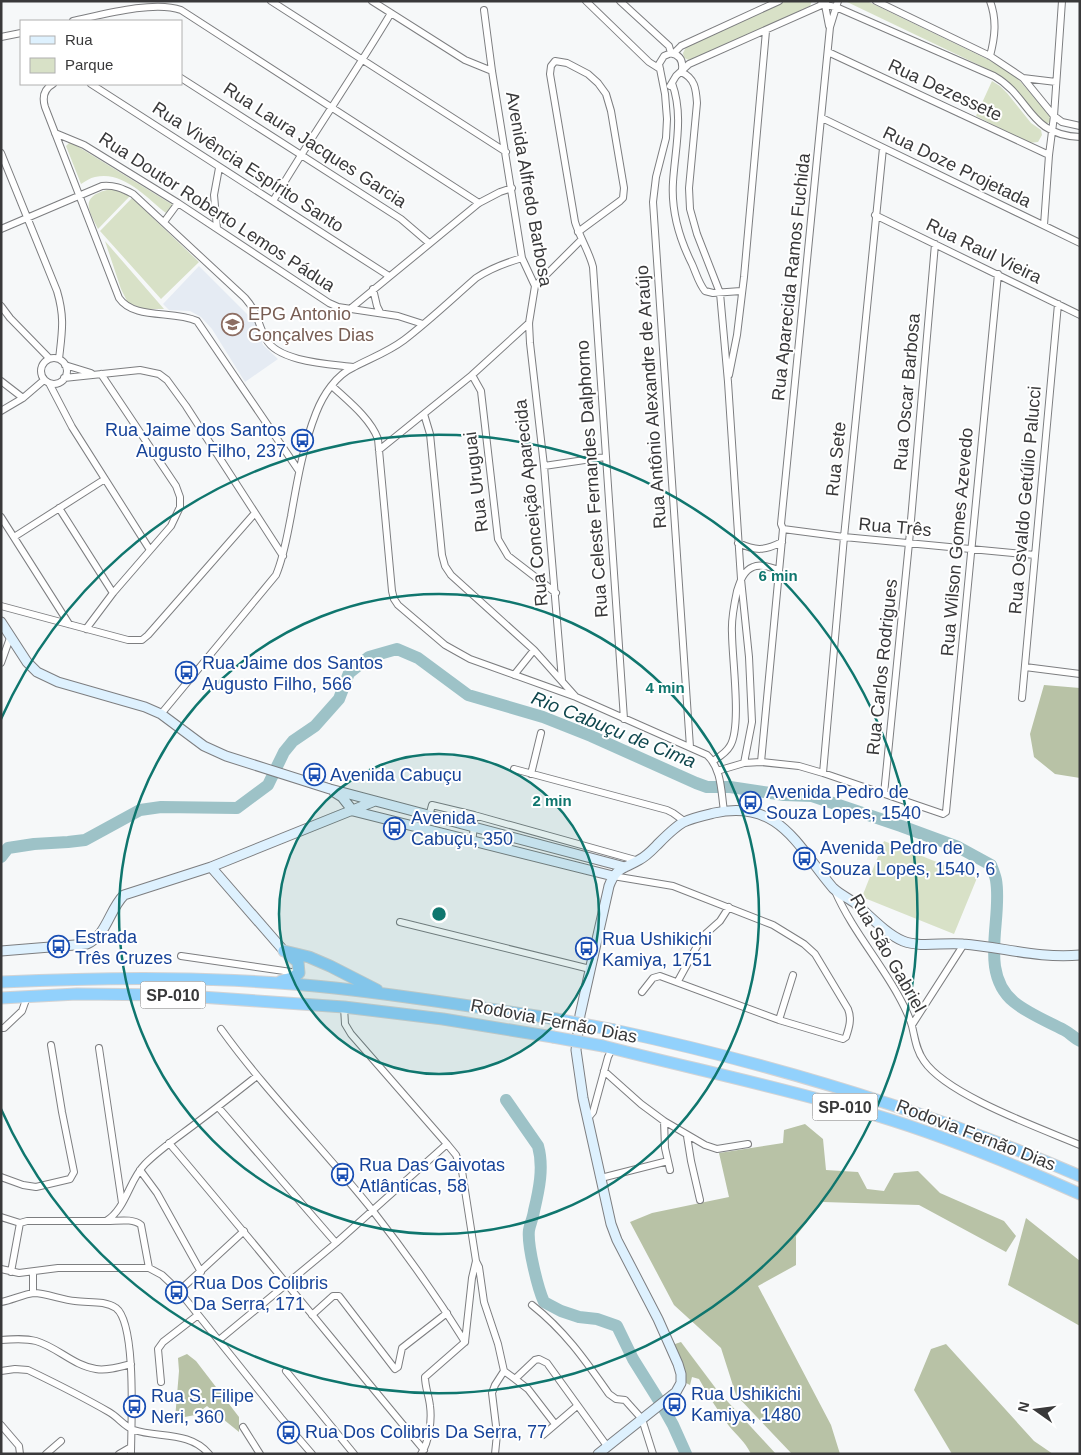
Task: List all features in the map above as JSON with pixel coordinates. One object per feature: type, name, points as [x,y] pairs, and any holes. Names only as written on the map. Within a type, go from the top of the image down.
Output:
[{"type":"highway","points":[[277,983],[292,978],[299,973],[298,962],[284,951]]},
{"type":"highway","points":[[284,951],[330,966],[389,995]]},
{"type":"highway","name":"Rodovia Fernão Dias","points":[[1,982],[78,979],[173,979],[277,983],[389,995],[556,1019],[614,1030],[758,1065],[881,1101],[1026,1153],[1080,1176]]},
{"type":"highway","name":"Rodovia Fernão Dias","points":[[1,998],[77,994],[172,995],[344,1007],[443,1019],[553,1037],[753,1083],[875,1115],[1020,1167],[1080,1194]]},
{"type":"main road","points":[[1,622],[10,638],[36,672],[58,682],[146,707],[161,714],[214,752],[330,789],[625,867]]},
{"type":"main road","points":[[330,789],[342,797],[352,812]]},
{"type":"main road","points":[[363,811],[375,801]]},
{"type":"main road","points":[[385,820],[390,810],[388,805]]},
{"type":"main road","points":[[1,951],[87,944],[95,941],[101,934],[118,901],[124,895],[211,867],[352,812],[363,811],[385,820],[613,876]]},
{"type":"main road","points":[[598,1454],[676,1392],[681,1383],[681,1374],[658,1319],[614,1234],[580,1080],[576,1041],[609,886],[618,870],[639,861],[676,825],[684,821],[724,811],[754,811],[772,820],[792,837],[835,890],[902,941],[921,944],[964,944],[1042,955],[1080,955]]},
{"type":"main road","points":[[211,867],[284,951]]},
{"type":"street","points":[[271,1],[506,152]]},
{"type":"street","name":"Avenida Alfredo Barbosa","points":[[372,1],[465,60],[492,71],[522,258],[535,286],[529,323]]},
{"type":"street","points":[[586,1],[649,62],[668,77],[680,72],[688,75],[693,81],[696,90],[697,104],[689,188],[690,209],[697,234],[720,293],[728,382],[734,504],[750,657],[752,722],[744,763]]},
{"type":"street","points":[[622,3],[632,1]]},
{"type":"street","points":[[661,40],[664,56],[672,54],[680,46],[779,1]]},
{"type":"street","points":[[876,1],[990,56],[1023,78],[1054,116],[1062,122],[1080,126]]},
{"type":"street","points":[[990,1],[994,11],[995,23],[990,56]]},
{"type":"street","points":[[1044,225],[1062,1]]},
{"type":"street","points":[[665,94],[680,72],[689,64],[766,31],[824,2],[837,4],[1004,82],[1042,126],[1061,134],[1080,137]]},
{"type":"street","name":"Rua Aparecida Ramos Fuchida","points":[[824,2],[830,27]]},
{"type":"street","points":[[78,20],[172,3],[479,203]]},
{"type":"street","points":[[622,3],[669,46],[672,54],[681,59],[680,72]]},
{"type":"street","name":"Rua Aparecida Ramos Fuchida","points":[[761,762],[782,542],[783,529],[781,524],[830,27],[837,4]]},
{"type":"street","points":[[484,10],[492,71]]},
{"type":"street","points":[[273,201],[300,155],[332,108],[391,13]]},
{"type":"street","points":[[728,382],[737,335],[766,31]]},
{"type":"street","points":[[1,37],[20,33]]},
{"type":"street","name":"Rua Dezessete","points":[[828,52],[1049,155]]},
{"type":"street","name":"Rua Antônio Alexandre de Araújo","points":[[664,56],[659,64],[665,94],[666,138],[656,177],[653,202],[690,747]]},
{"type":"street","name":"Rua Celeste Fernandes Dalphorno","points":[[578,232],[617,204],[622,198],[624,188],[611,111],[606,94],[588,74],[567,63],[555,61],[551,66],[550,74],[578,232],[591,258],[593,268],[624,718]]},
{"type":"street","points":[[1023,78],[1056,82]]},
{"type":"street","name":"Rua Laura Jacques Garcia","points":[[182,79],[401,219],[429,243]]},
{"type":"street","points":[[672,83],[676,94],[679,118],[673,204],[676,225],[682,244],[703,289],[709,293],[741,291]]},
{"type":"street","points":[[52,85],[45,91],[43,102],[82,195],[115,288],[124,305],[138,311],[154,314],[183,315],[197,321],[205,330],[265,423],[299,471]]},
{"type":"street","name":"Rua Vivência Espírito Santo","points":[[93,85],[389,276]]},
{"type":"street","name":"Rua Doze Projetada","points":[[822,118],[1080,243]]},
{"type":"street","name":"Rua Doutor Roberto Lemos Pádua","points":[[55,133],[84,145],[178,203],[328,303],[350,309],[380,312],[423,324]]},
{"type":"street","name":"Rua Sete","points":[[823,773],[844,537],[883,148]]},
{"type":"street","points":[[1,153],[57,292],[63,323],[59,359]]},
{"type":"street","points":[[217,228],[214,195],[219,168]]},
{"type":"street","points":[[1,229],[102,186],[112,185],[122,188],[133,194],[245,298],[257,315],[264,337],[274,350],[301,359],[353,367]]},
{"type":"street","points":[[350,309],[479,203],[512,188]]},
{"type":"street","points":[[164,222],[178,203]]},
{"type":"street","name":"Rua Raul Vieira","points":[[875,215],[1080,315]]},
{"type":"street","points":[[535,286],[581,240]]},
{"type":"street","name":"Rua Oscar Barbosa","points":[[909,543],[935,244]]},
{"type":"street","points":[[161,714],[276,575],[283,556],[299,471],[316,413],[332,386],[344,373],[353,367],[383,354],[404,340],[488,270],[522,258]]},
{"type":"street","name":"Rua Wilson Gomes Azevedo","points":[[884,794],[942,814],[946,812],[998,274]]},
{"type":"street","points":[[373,289],[380,312]]},
{"type":"street","name":"Rua Osvaldo Getúlio Palucci","points":[[1022,698],[1058,304]]},
{"type":"street","points":[[1,306],[10,318],[49,358],[59,359],[65,365],[98,374],[176,486],[180,497],[180,507],[171,526],[86,629]]},
{"type":"street","points":[[379,450],[472,375],[529,323]]},
{"type":"street","name":"Rua Conceição Aparecida","points":[[529,323],[556,592],[562,680]]},
{"type":"street","points":[[49,358],[42,364],[41,372],[72,427],[150,550]]},
{"type":"street","points":[[1,411],[47,381],[58,383],[66,374],[65,365]]},
{"type":"street","points":[[64,378],[140,370],[159,374],[167,380],[186,406],[283,556]]},
{"type":"street","name":"Rua Uruguai","points":[[472,375],[481,391],[495,529],[498,539],[508,556],[556,592]]},
{"type":"street","points":[[1,381],[23,398]]},
{"type":"street","points":[[332,386],[375,431],[378,439],[392,592],[394,600],[398,605],[445,645],[470,659],[576,697],[707,755],[713,761],[718,774],[724,811]]},
{"type":"street","points":[[424,414],[430,434],[442,555],[445,566],[451,575],[534,650],[576,697]]},
{"type":"street","points":[[544,466],[605,457]]},
{"type":"street","points":[[14,537],[106,480]]},
{"type":"street","points":[[59,508],[113,594]]},
{"type":"street","points":[[1,606],[128,640],[142,640],[255,513]]},
{"type":"street","points":[[1,517],[68,624]]},
{"type":"street","name":"Rua Três","points":[[783,529],[844,537],[1035,555]]},
{"type":"street","points":[[738,543],[752,550],[770,549],[782,542]]},
{"type":"street","name":"Rua Carlos Rodrigues","points":[[884,794],[909,543]]},
{"type":"street","points":[[713,761],[731,745],[736,725],[732,631],[734,606],[741,579],[754,566],[779,570]]},
{"type":"street","points":[[1,663],[10,638]]},
{"type":"street","points":[[514,675],[534,650]]},
{"type":"street","points":[[1026,667],[1080,674]]},
{"type":"street","points":[[531,774],[541,734]]},
{"type":"street","points":[[718,774],[744,763],[761,762],[799,766],[884,794]]},
{"type":"street","points":[[514,769],[667,810],[684,821]]},
{"type":"street","points":[[429,816],[432,805],[639,861]]},
{"type":"street","points":[[472,842],[474,815]]},
{"type":"street","points":[[613,876],[672,886],[773,925],[804,944],[815,954],[850,1014],[850,1021],[846,1036],[843,1039],[779,1020],[678,981],[660,976],[655,976],[642,992]]},
{"type":"street","name":"Rua São Gabriel","points":[[835,890],[848,918],[899,996],[912,1025],[919,1053],[925,1063],[936,1074],[991,1107],[1080,1145]]},
{"type":"street","points":[[678,981],[702,937],[720,921],[729,907]]},
{"type":"street","points":[[400,922],[590,969]]},
{"type":"street","points":[[912,1025],[964,944]]},
{"type":"street","points":[[181,956],[299,973]]},
{"type":"street","points":[[779,1020],[793,975]]},
{"type":"street","points":[[1,1028],[4,1028],[22,1011],[28,997]]},
{"type":"street","points":[[344,1007],[344,1020],[349,1032],[456,1156],[462,1171],[484,1302],[497,1340],[504,1371],[528,1389],[555,1424]]},
{"type":"street","points":[[221,1029],[257,1076],[373,1211],[446,1313],[464,1342]]},
{"type":"street","points":[[1,1177],[23,1185],[36,1187],[70,1179],[74,1172],[51,1045]]},
{"type":"street","points":[[99,1048],[122,1203]]},
{"type":"street","points":[[588,1118],[594,1112],[608,1057],[607,1048]]},
{"type":"street","points":[[604,1071],[625,1091],[664,1121],[688,1136],[712,1148],[726,1148],[748,1144]]},
{"type":"street","points":[[106,1221],[115,1214],[140,1170],[169,1144],[257,1076]]},
{"type":"street","points":[[218,1107],[336,1243]]},
{"type":"street","points":[[664,1121],[664,1143],[670,1170]]},
{"type":"street","points":[[688,1136],[690,1161],[700,1200]]},
{"type":"street","points":[[169,1144],[244,1231],[422,1452]]},
{"type":"street","points":[[219,1340],[336,1243],[447,1144]]},
{"type":"street","points":[[601,1178],[668,1161]]},
{"type":"street","points":[[140,1170],[157,1193],[201,1272]]},
{"type":"street","points":[[1,1217],[20,1223],[27,1221],[136,1221],[141,1225],[149,1268]]},
{"type":"street","points":[[12,1272],[20,1223]]},
{"type":"street","points":[[179,1291],[244,1231]]},
{"type":"street","points":[[422,1452],[428,1432],[430,1406],[425,1377],[464,1342],[471,1284],[476,1261]]},
{"type":"street","points":[[1,1269],[19,1273],[58,1268],[149,1268],[162,1275],[179,1291],[312,1454]]},
{"type":"street","points":[[33,1272],[33,1293]]},
{"type":"street","points":[[1,1302],[33,1293],[61,1300],[101,1302],[117,1309],[122,1314],[126,1326],[131,1364],[133,1430],[131,1450],[119,1454]]},
{"type":"street","points":[[312,1315],[333,1296],[339,1296],[395,1370],[398,1367],[402,1348],[446,1313]]},
{"type":"street","points":[[532,1304],[556,1324],[613,1398],[625,1400],[642,1419],[653,1454]]},
{"type":"street","points":[[161,1382],[158,1349],[163,1342],[198,1315]]},
{"type":"street","points":[[1,1340],[28,1339],[37,1341],[94,1369],[107,1369],[131,1364]]},
{"type":"street","points":[[515,1379],[535,1360],[542,1360],[547,1363],[607,1446]]},
{"type":"street","points":[[1,1370],[28,1370],[111,1413],[133,1430],[169,1435],[186,1440],[197,1444],[209,1454]]},
{"type":"street","points":[[495,1454],[497,1425],[492,1393],[504,1371]]},
{"type":"street","points":[[286,1372],[354,1454]]},
{"type":"street","points":[[543,1435],[577,1406]]},
{"type":"street","points":[[1,1425],[19,1446],[20,1454]]},
{"type":"street","points":[[243,1427],[260,1454]]},
{"type":"street","points":[[46,1454],[61,1441]]},
{"type":"shaded area","name":"EPG Antonio Gonçalves Dias","points":[[199,266],[256,323],[263,345],[278,359],[245,382],[212,329],[201,317],[190,311],[169,310],[163,304]]},
{"type":"green space","points":[[785,1],[812,1],[810,6],[691,61],[684,58],[683,53],[686,47]]},
{"type":"green space","points":[[845,1],[867,1],[1010,72],[1050,116],[1050,122],[1046,124],[1041,120],[1014,88],[996,74]]},
{"type":"green space","points":[[992,81],[1007,93],[1031,123],[1041,130],[1042,135],[1038,142],[1029,143],[976,116]]},
{"type":"green space","points":[[70,142],[173,205],[166,213],[143,193],[125,181],[115,178],[95,177],[81,184],[66,146]]},
{"type":"green space","points":[[115,190],[130,196],[98,229],[90,211],[89,201],[98,193]]},
{"type":"green space","points":[[132,198],[199,262],[161,299],[100,231]]},
{"type":"green space","points":[[105,241],[164,309],[144,309],[128,303],[121,289]]},
{"type":"green space","points":[[1044,685],[1080,688],[1080,778],[1055,774],[1034,757],[1030,734]]},
{"type":"green space","points":[[884,841],[977,878],[954,934],[862,897]]},
{"type":"green space","points":[[805,1124],[823,1139],[826,1170],[858,1172],[867,1189],[884,1191],[894,1173],[918,1171],[940,1193],[1004,1221],[1016,1236],[1006,1252],[919,1205],[823,1202],[796,1236],[796,1265],[758,1286],[831,1425],[840,1454],[792,1454],[736,1395],[721,1348],[674,1305],[630,1222],[652,1213],[729,1197],[719,1153],[783,1143],[784,1130]]},
{"type":"green space","points":[[1026,1218],[1080,1261],[1080,1326],[1008,1285]]},
{"type":"green space","points":[[681,1342],[717,1390],[776,1454],[751,1454],[713,1403],[699,1379],[692,1377],[690,1385],[684,1382],[672,1345]]},
{"type":"green space","points":[[946,1344],[1034,1441],[1053,1454],[952,1454],[914,1390],[931,1349]]},
{"type":"green space","points":[[187,1354],[196,1361],[239,1417],[239,1432],[207,1406],[195,1415],[175,1419],[179,1371],[178,1358]]},
{"type":"waterway","name":"Rio Cabuçu de Cima","points":[[1,857],[8,848],[85,840],[140,810],[161,807],[237,808],[268,785],[284,752],[293,741],[315,726],[339,699],[349,673],[369,657],[397,649],[418,658],[468,695],[543,717],[591,736],[696,783],[707,787],[730,787],[784,795],[812,796],[958,847],[991,865],[996,880],[997,895],[994,960],[997,976],[1003,990],[1014,1002],[1032,1014],[1066,1031],[1080,1041]]},
{"type":"waterway","points":[[506,1100],[538,1146],[540,1154],[539,1187],[529,1237],[534,1267],[544,1302],[561,1311],[579,1317],[597,1319],[617,1326],[633,1359],[658,1399]]},
{"type":"waterway","points":[[664,1409],[686,1454]]},
{"type":"place","name":"EPG Antonio Gonçalves Dias","points":[[232,324]]},
{"type":"place","name":"Rua Jaime dos Santos Augusto Filho, 237","points":[[302,440]]},
{"type":"place","name":"Rua Jaime dos Santos Augusto Filho, 566","points":[[186,673]]},
{"type":"place","name":"Avenida Cabuçu","points":[[314,775]]},
{"type":"place","name":"Avenida Pedro de Souza Lopes, 1540","points":[[750,802]]},
{"type":"place","name":"Avenida Cabuçu, 350","points":[[395,828]]},
{"type":"place","name":"Avenida Pedro de Souza Lopes, 1540, 6","points":[[804,858]]},
{"type":"place","name":"Estrada Três Cruzes","points":[[59,947]]},
{"type":"place","name":"Rua Ushikichi Kamiya, 1751","points":[[586,949]]},
{"type":"place","name":"Rua Das Gaivotas Atlânticas, 58","points":[[343,1175]]},
{"type":"place","name":"Rua Dos Colibris Da Serra, 171","points":[[177,1293]]},
{"type":"place","name":"Rua Ushikichi Kamiya, 1480","points":[[675,1404]]},
{"type":"place","name":"Rua S. Filipe Neri, 360","points":[[135,1406]]},
{"type":"place","name":"Rua Dos Colibris Da Serra, 77","points":[[289,1432]]}]
